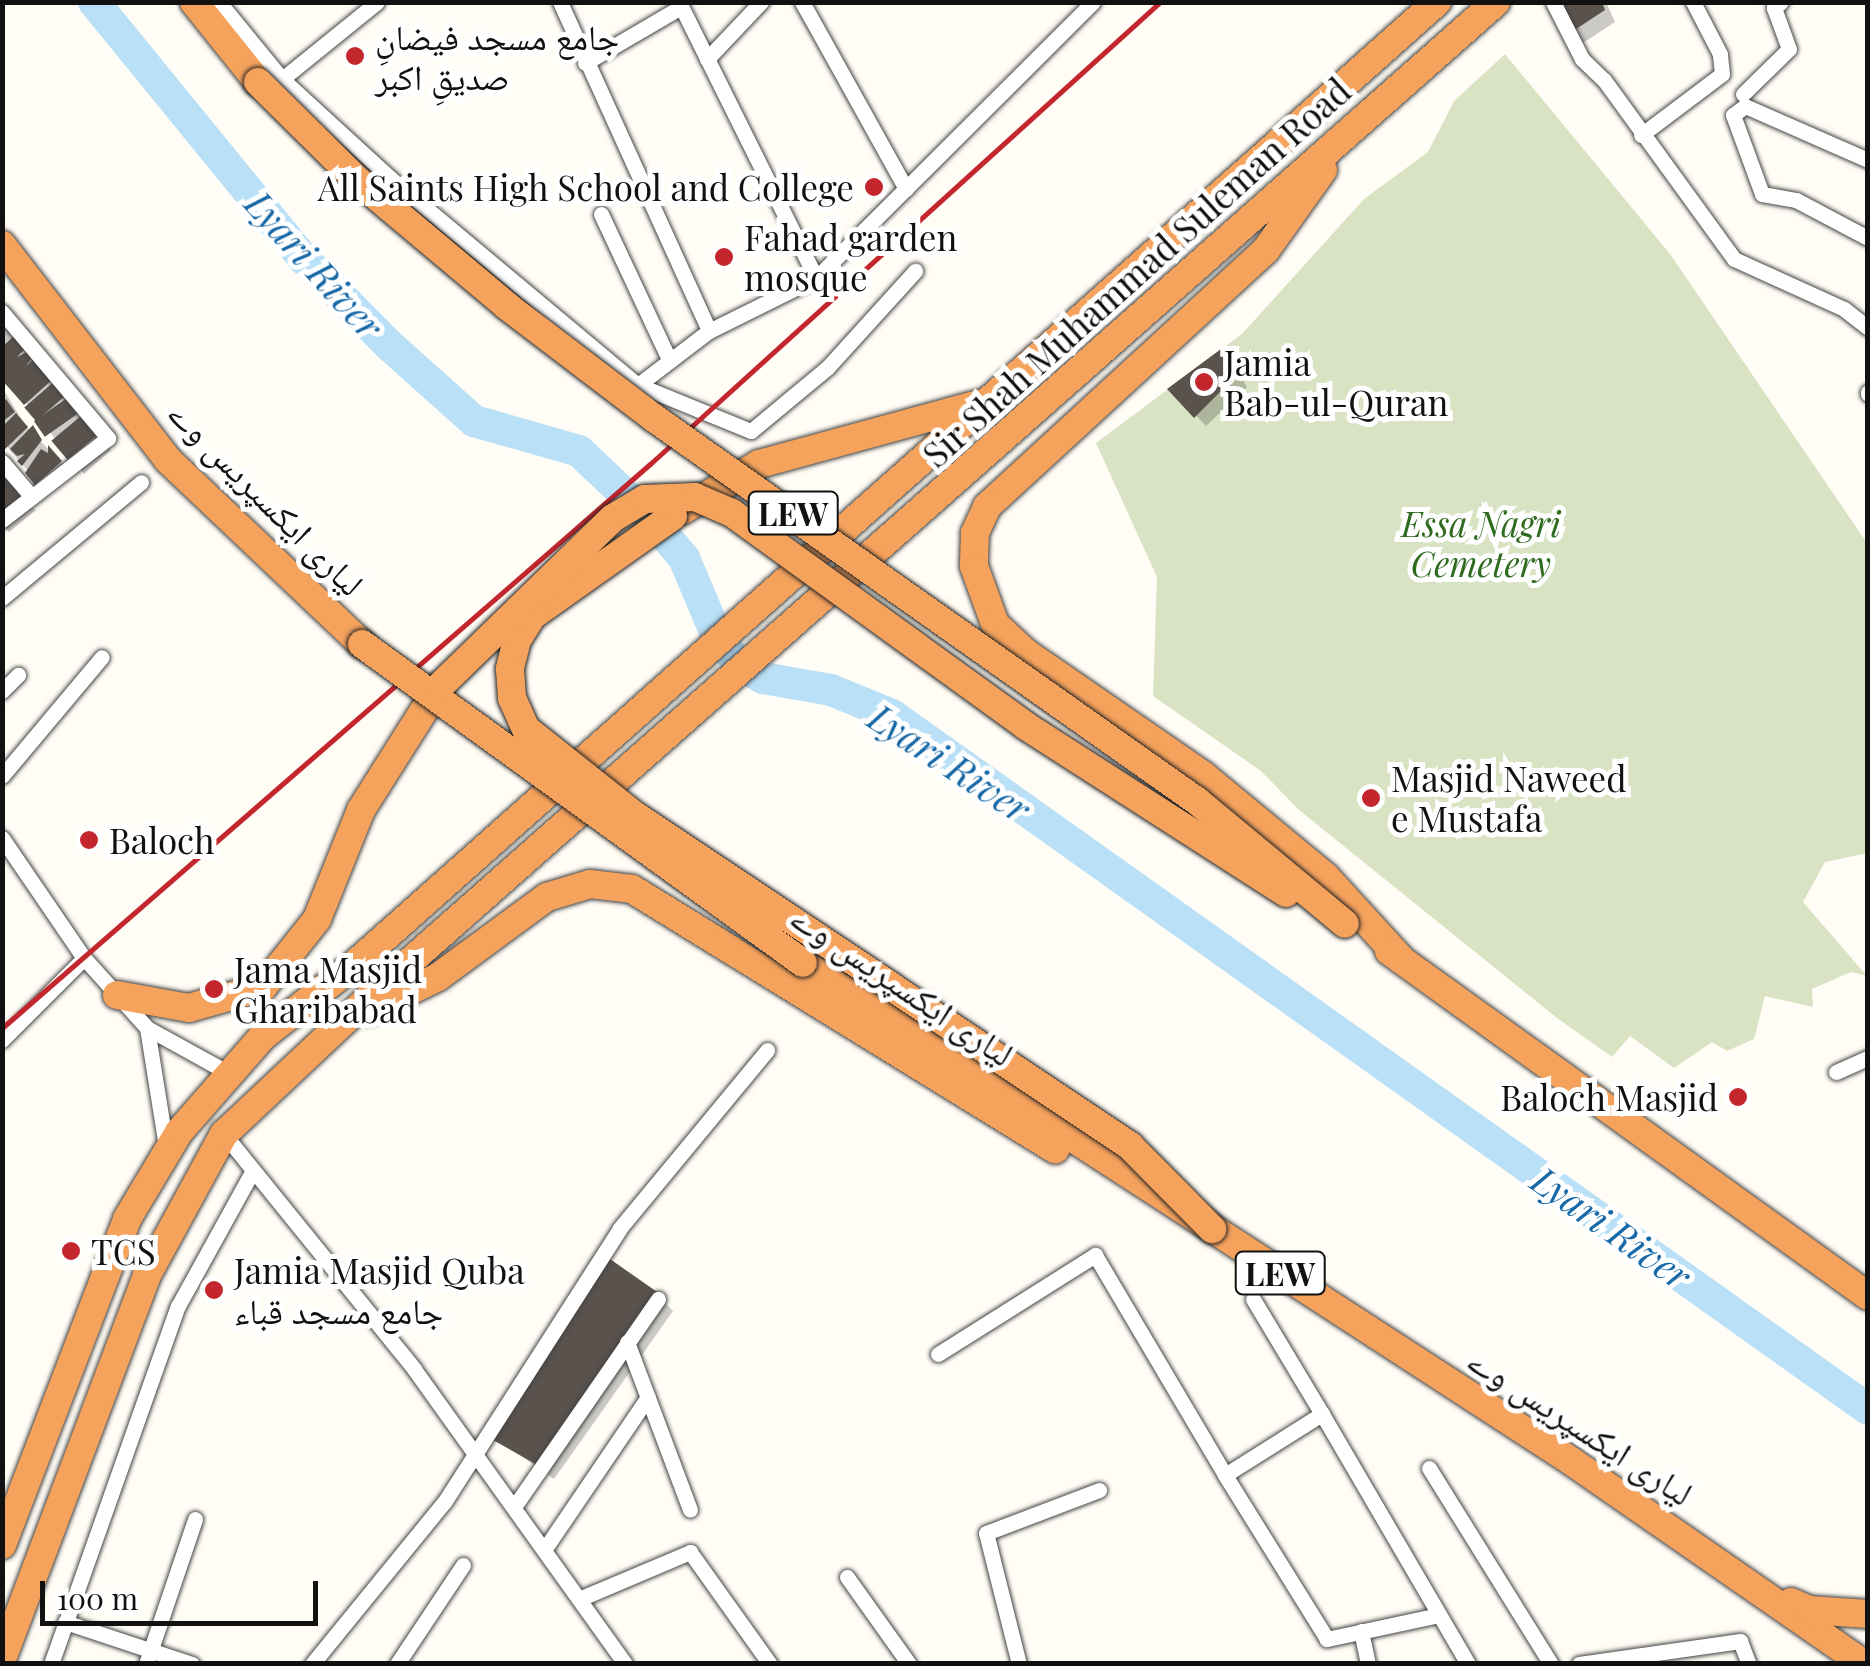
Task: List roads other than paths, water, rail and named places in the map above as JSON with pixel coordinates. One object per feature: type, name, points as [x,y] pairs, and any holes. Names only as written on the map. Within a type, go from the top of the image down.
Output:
[{"type":"highway","name":"LEW","points":[[194,2],[307,135],[466,274],[654,418],[1197,801],[1345,924]]},
{"type":"highway","points":[[2,1545],[114,1246],[167,1151],[201,1104],[263,1036],[355,964],[1437,2]]},
{"type":"highway","name":"Sir Shah Muhammad Suleman Road","points":[[338,1026],[1496,2]]},
{"type":"highway","name":"LEW","points":[[1350,132],[1266,250],[987,507],[976,533],[974,566],[995,624],[1026,654],[1204,776],[1326,877],[1401,959]]},
{"type":"highway","name":"لیاری ایکسپریس وے","points":[[2,245],[168,460],[362,644],[802,963],[1755,1586],[1864,1664]]},
{"type":"highway","name":"LEW","points":[[990,400],[759,464],[673,516],[532,616],[516,640],[510,669],[512,698],[526,729],[634,814],[1130,1146],[1212,1229]]},
{"type":"highway","name":"LEW","points":[[117,995],[189,1008],[222,1002],[264,987],[295,955],[317,920],[361,810],[438,688],[630,505],[683,495],[712,502],[1026,726],[1401,959],[1868,1296]]},
{"type":"highway","name":"LEW","points":[[338,1026],[438,977],[516,913],[590,884],[632,889],[742,952],[1002,1122],[1212,1229]]},
{"type":"highway","points":[[263,1036],[295,955]]},
{"type":"highway","points":[[2,1659],[147,1274],[224,1134],[338,1026]]},
{"type":"highway","points":[[201,1104],[224,1134]]},
{"type":"highway","name":"LEW","points":[[1755,1586],[1808,1610],[1868,1614]]},
{"type":"street","points":[[219,2],[282,79],[638,385],[751,430],[828,366],[915,271]]},
{"type":"street","points":[[282,79],[377,2]]},
{"type":"street","points":[[560,2],[709,330]]},
{"type":"street","points":[[707,59],[762,2]]},
{"type":"street","points":[[802,2],[906,189]]},
{"type":"street","points":[[638,385],[709,330],[816,278],[1093,2]]},
{"type":"street","points":[[1553,2],[1582,59],[1604,80],[1734,259],[1844,309],[1868,328]]},
{"type":"street","points":[[1693,2],[1720,54],[1722,74]]},
{"type":"street","points":[[1781,2],[1774,8],[1789,49],[1733,115],[1762,194],[1796,200],[1868,238]]},
{"type":"street","points":[[585,62],[680,5],[816,278]]},
{"type":"street","points":[[1642,135],[1722,74]]},
{"type":"street","points":[[1722,74],[1741,84],[1744,100]]},
{"type":"street","points":[[1744,100],[1868,160]]},
{"type":"street","points":[[601,214],[670,361]]},
{"type":"street","points":[[2,312],[108,438],[2,520]]},
{"type":"street","points":[[2,462],[32,496]]},
{"type":"street","points":[[2,598],[141,482]]},
{"type":"street","points":[[2,776],[102,656]]},
{"type":"street","points":[[2,690],[18,675]]},
{"type":"street","points":[[2,838],[84,958],[147,1028],[232,1074]]},
{"type":"street","points":[[2,1040],[84,958]]},
{"type":"street","points":[[147,1028],[167,1151]]},
{"type":"street","points":[[312,1664],[410,1546],[475,1454],[620,1228],[766,1050]]},
{"type":"street","points":[[1836,1072],[1868,1058]]},
{"type":"street","points":[[224,1134],[475,1454],[625,1664]]},
{"type":"street","points":[[51,1664],[178,1306],[253,1170]]},
{"type":"street","points":[[938,1354],[1096,1254],[1316,1630],[1327,1639],[1439,1615]]},
{"type":"street","points":[[514,1508],[658,1299]]},
{"type":"street","points":[[1253,1299],[1468,1664]]},
{"type":"street","points":[[627,1342],[690,1510]]},
{"type":"street","points":[[544,1550],[648,1398]]},
{"type":"street","points":[[1225,1475],[1322,1414]]},
{"type":"street","points":[[1428,1468],[1551,1664]]},
{"type":"street","points":[[1019,1664],[986,1533],[1099,1490]]},
{"type":"street","points":[[148,1656],[195,1519]]},
{"type":"street","points":[[580,1599],[690,1552],[770,1664]]},
{"type":"street","points":[[397,1664],[463,1565]]},
{"type":"street","points":[[847,1577],[909,1664]]},
{"type":"street","points":[[65,1622],[148,1656],[192,1664]]},
{"type":"street","points":[[1362,1632],[1368,1664]]},
{"type":"street","points":[[1578,1664],[1740,1641],[1750,1664]]},
{"type":"waterway","name":"Lyari River","points":[[94,2],[302,257],[389,345],[474,421],[579,451],[651,519],[684,558],[716,634],[737,662],[763,678],[831,690],[892,715],[1868,1409]]},
{"type":"railway","points":[[2,1028],[650,464],[1160,2]]},
{"type":"place","name":"جامع مسجد فیضانِ صدیقِ اکبر","points":[[355,56]]},
{"type":"place","name":"All Saints High School and College","points":[[874,187]]},
{"type":"place","name":"Fahad garden mosque","points":[[724,257]]},
{"type":"place","name":"Jamia Bab-ul-Quran","points":[[1204,382]]},
{"type":"place","name":"Masjid Naweed e Mustafa","points":[[1371,798]]},
{"type":"place","name":"Baloch","points":[[89,840]]},
{"type":"place","name":"Jama Masjid Gharibabad","points":[[214,989]]},
{"type":"place","name":"Baloch Masjid","points":[[1738,1097]]},
{"type":"place","name":"TCS","points":[[71,1251]]},
{"type":"place","name":"Jamia Masjid Quba جامع مسجد قباء","points":[[214,1290]]},
{"type":"park label","name":"Essa Nagri Cemetery","points":[[1481,543]]}]
